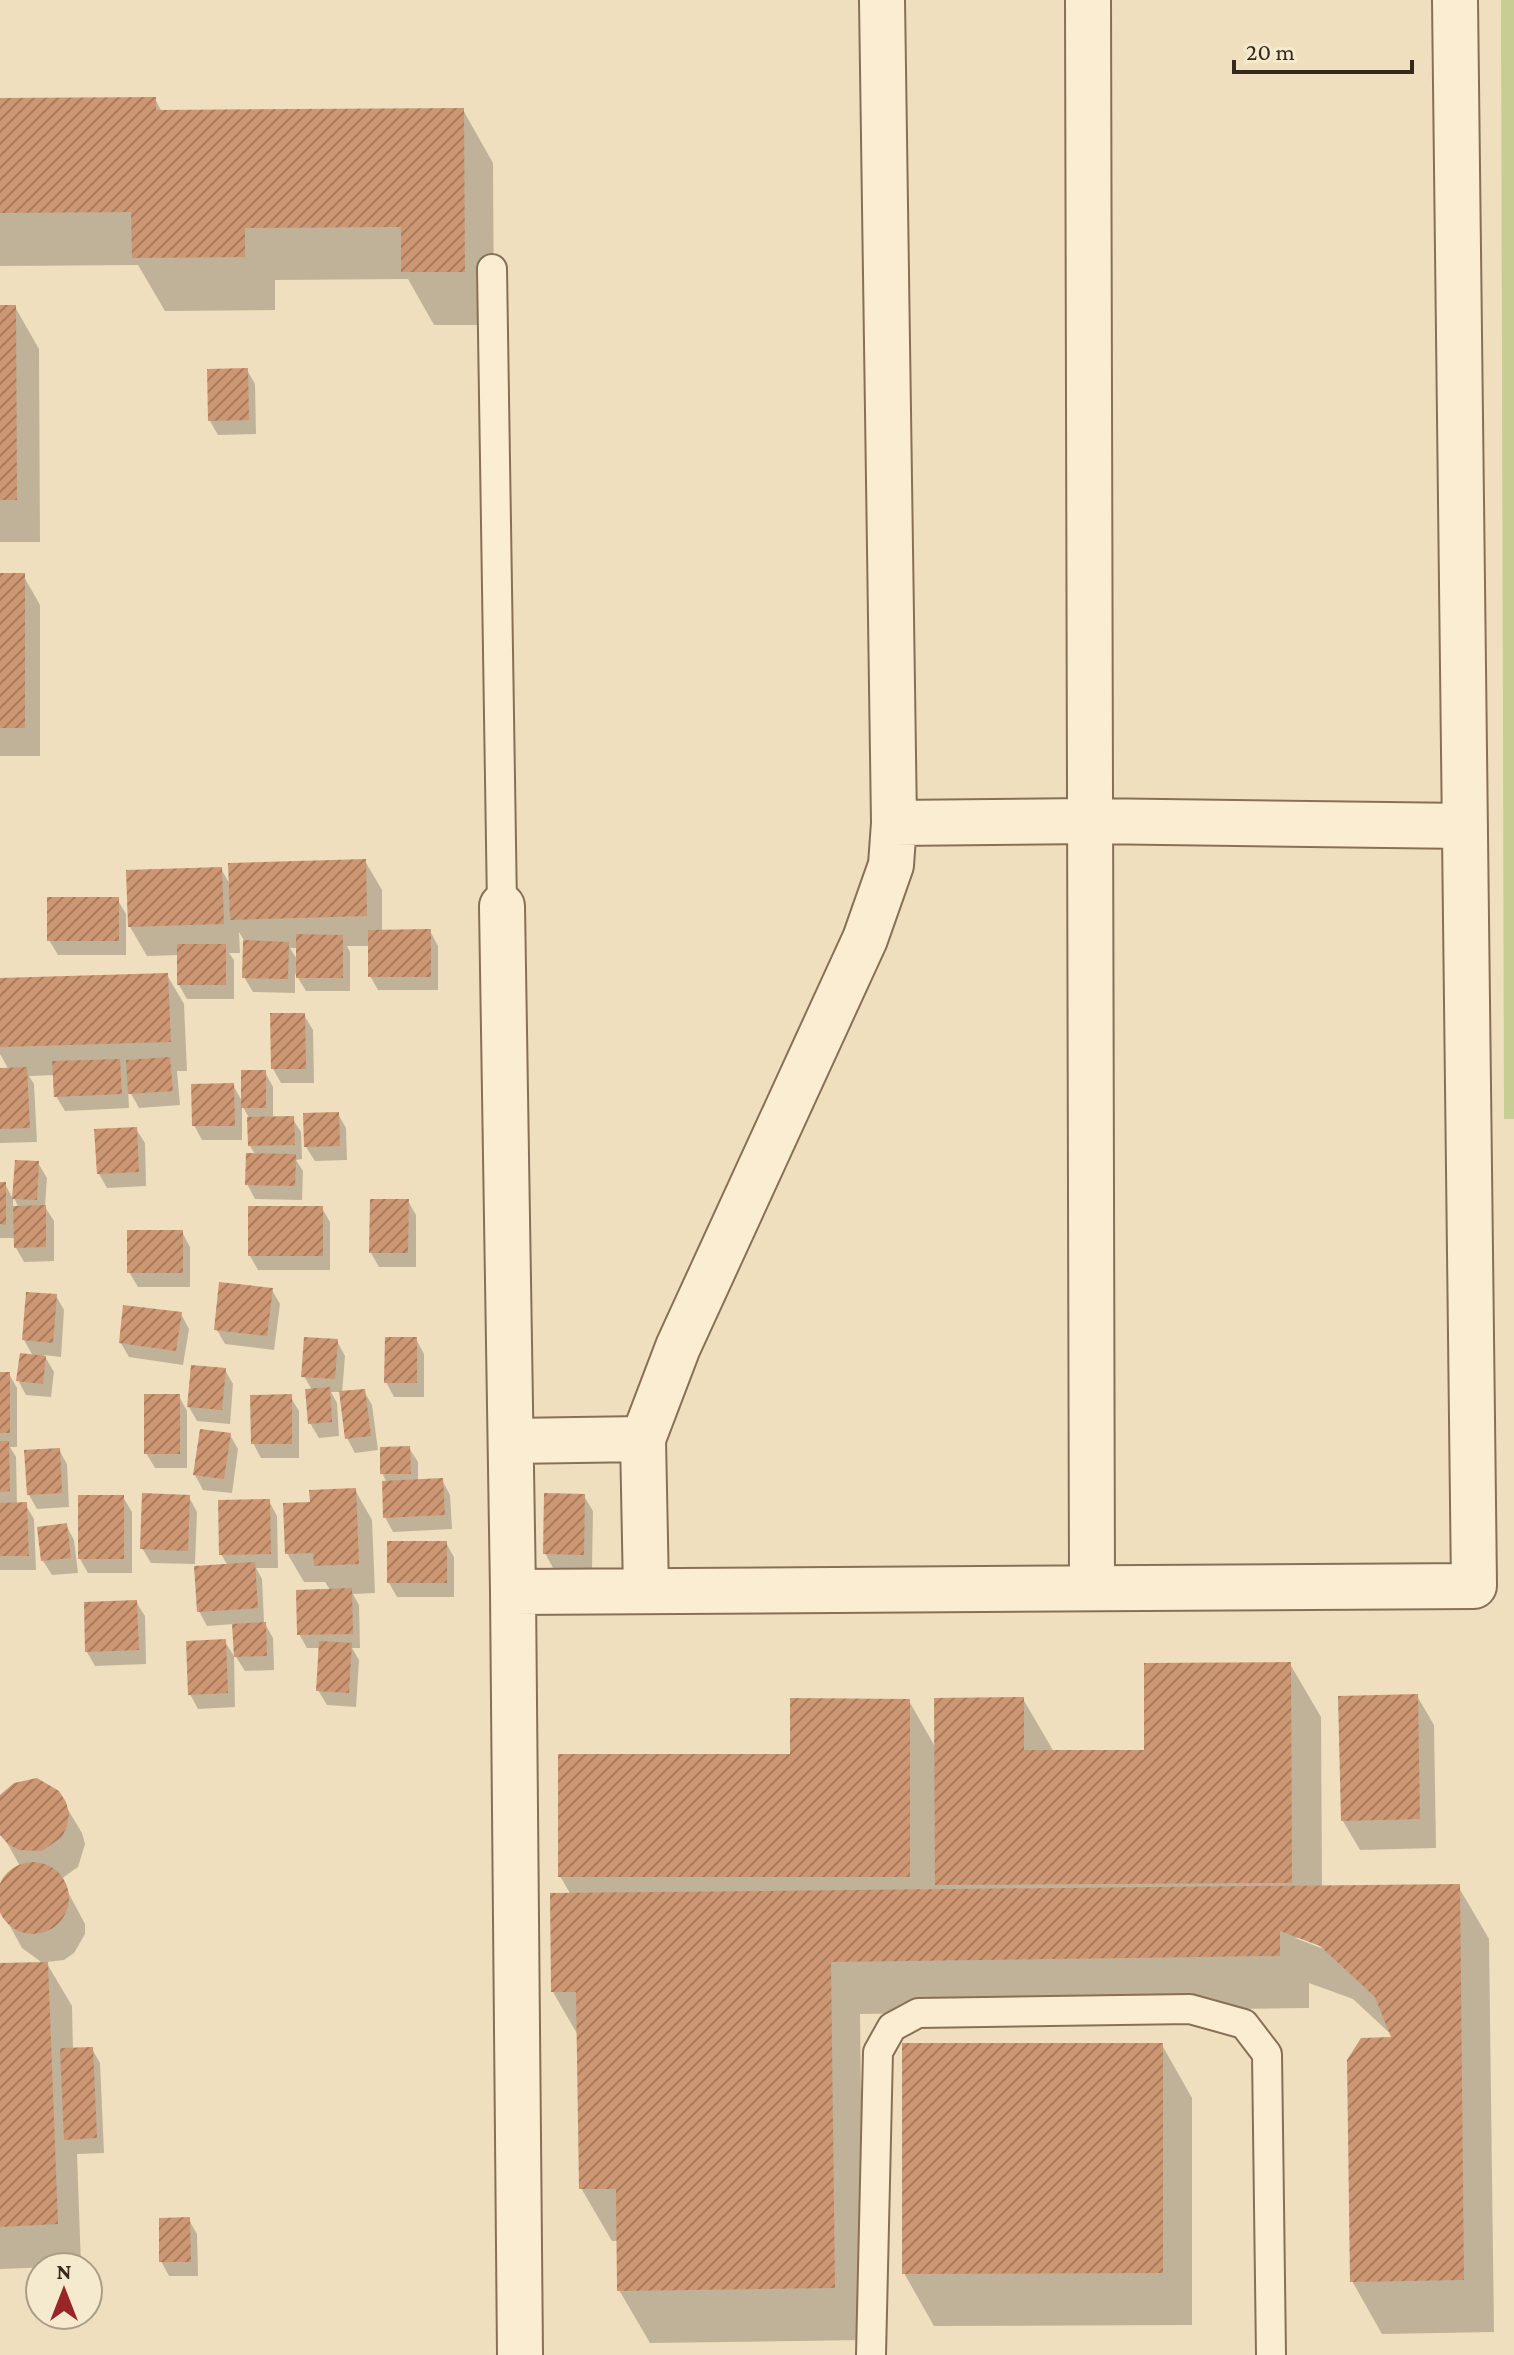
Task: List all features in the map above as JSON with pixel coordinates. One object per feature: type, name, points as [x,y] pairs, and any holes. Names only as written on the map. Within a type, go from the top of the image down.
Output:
[{"type":"street","points":[[646,1590],[643,1439],[678,1347],[865,939],[891,865],[894,823],[882,0]]},
{"type":"street","points":[[1088,0],[1092,1588]]},
{"type":"street","points":[[513,1592],[1474,1586],[1455,0]]},
{"type":"street","points":[[894,823],[1090,821],[1465,826]]},
{"type":"street","points":[[502,906],[513,1592],[520,2355]]},
{"type":"street","points":[[511,1441],[643,1439]]},
{"type":"lane","points":[[492,269],[502,906]]},
{"type":"lane","points":[[871,2355],[878,2052],[892,2027],[918,2013],[1190,2009],[1244,2024],[1267,2054],[1271,2355]]},
{"type":"green space","points":[[1501,0],[1514,0],[1514,1119],[1504,1119]]},
{"type":"building","points":[[156,97],[156,110],[464,108],[465,272],[401,272],[401,227],[245,228],[245,257],[132,258],[131,212],[0,213],[0,98]]},
{"type":"building","points":[[0,305],[16,305],[17,500],[0,500]]},
{"type":"building","points":[[248,368],[249,420],[208,421],[207,369]]},
{"type":"building","points":[[0,573],[25,573],[25,728],[0,728]]},
{"type":"building","points":[[366,859],[367,916],[230,920],[228,863]]},
{"type":"building","points":[[222,867],[224,924],[128,927],[126,870]]},
{"type":"building","points":[[47,897],[119,897],[119,941],[47,941]]},
{"type":"building","points":[[431,929],[431,977],[368,977],[368,930]]},
{"type":"building","points":[[296,934],[343,935],[343,978],[296,978]]},
{"type":"building","points":[[243,940],[289,942],[288,979],[242,978]]},
{"type":"building","points":[[177,944],[226,944],[226,985],[177,985]]},
{"type":"building","points":[[168,973],[171,1042],[0,1047],[0,978]]},
{"type":"building","points":[[270,1013],[305,1013],[306,1069],[271,1069]]},
{"type":"building","points":[[170,1057],[173,1091],[128,1094],[126,1060]]},
{"type":"building","points":[[120,1059],[122,1094],[54,1097],[52,1061]]},
{"type":"building","points":[[27,1067],[30,1128],[0,1129],[0,1068]]},
{"type":"building","points":[[241,1070],[266,1070],[266,1108],[241,1108]]},
{"type":"building","points":[[234,1083],[235,1126],[192,1126],[191,1084]]},
{"type":"building","points":[[339,1112],[340,1146],[304,1147],[303,1113]]},
{"type":"building","points":[[294,1116],[295,1145],[248,1146],[247,1117]]},
{"type":"building","points":[[137,1127],[139,1172],[97,1174],[94,1129]]},
{"type":"building","points":[[246,1153],[296,1154],[295,1186],[245,1185]]},
{"type":"building","points":[[15,1160],[39,1161],[37,1200],[12,1199]]},
{"type":"building","points":[[0,1182],[6,1182],[6,1225],[0,1224]]},
{"type":"building","points":[[370,1199],[409,1199],[408,1253],[369,1253]]},
{"type":"building","points":[[46,1205],[46,1247],[14,1248],[13,1206]]},
{"type":"building","points":[[248,1206],[323,1206],[323,1256],[248,1256]]},
{"type":"building","points":[[127,1230],[183,1230],[183,1273],[127,1273]]},
{"type":"building","points":[[219,1282],[273,1288],[267,1336],[214,1330]]},
{"type":"building","points":[[26,1292],[57,1294],[53,1343],[22,1340]]},
{"type":"building","points":[[123,1305],[182,1312],[176,1351],[119,1343]]},
{"type":"building","points":[[304,1337],[338,1339],[335,1379],[301,1377]]},
{"type":"building","points":[[385,1337],[417,1337],[417,1383],[384,1383]]},
{"type":"building","points":[[20,1353],[46,1356],[43,1384],[16,1381]]},
{"type":"building","points":[[191,1365],[226,1368],[222,1410],[187,1407]]},
{"type":"building","points":[[0,1372],[10,1372],[10,1433],[0,1433]]},
{"type":"building","points":[[330,1387],[332,1422],[308,1424],[305,1389]]},
{"type":"building","points":[[365,1389],[371,1436],[345,1439],[339,1391]]},
{"type":"building","points":[[144,1394],[180,1394],[180,1454],[144,1454]]},
{"type":"building","points":[[292,1394],[292,1444],[251,1444],[250,1395]]},
{"type":"building","points":[[200,1429],[231,1433],[224,1479],[193,1475]]},
{"type":"building","points":[[0,1441],[9,1441],[10,1491],[0,1492]]},
{"type":"building","points":[[410,1446],[411,1474],[380,1474],[380,1447]]},
{"type":"building","points":[[60,1448],[62,1493],[27,1495],[24,1450]]},
{"type":"building","points":[[443,1478],[445,1515],[383,1518],[382,1481]]},
{"type":"building","points":[[356,1488],[359,1564],[314,1566],[313,1553],[285,1554],[283,1503],[310,1502],[309,1490]]},
{"type":"building","points":[[142,1493],[190,1495],[188,1551],[140,1549]]},
{"type":"building","points":[[544,1493],[585,1494],[584,1555],[543,1554]]},
{"type":"building","points":[[78,1495],[124,1495],[124,1559],[78,1559]]},
{"type":"building","points":[[270,1499],[271,1554],[219,1555],[218,1500]]},
{"type":"building","points":[[27,1502],[29,1556],[0,1556],[0,1503]]},
{"type":"building","points":[[67,1523],[71,1558],[41,1561],[37,1527]]},
{"type":"building","points":[[387,1541],[447,1541],[447,1583],[387,1583]]},
{"type":"building","points":[[255,1562],[258,1608],[197,1612],[194,1566]]},
{"type":"building","points":[[352,1588],[353,1634],[297,1635],[296,1590]]},
{"type":"building","points":[[137,1600],[139,1650],[85,1652],[84,1602]]},
{"type":"building","points":[[266,1622],[267,1656],[234,1657],[232,1624]]},
{"type":"building","points":[[226,1639],[228,1693],[188,1695],[186,1641]]},
{"type":"building","points":[[319,1641],[352,1643],[349,1693],[316,1691]]},
{"type":"building","points":[[1291,1662],[1292,1883],[935,1885],[934,1698],[1024,1697],[1024,1750],[1144,1750],[1144,1663]]},
{"type":"building","points":[[1418,1694],[1420,1819],[1341,1821],[1338,1696]]},
{"type":"building","points":[[790,1698],[910,1699],[910,1877],[558,1877],[558,1754],[790,1754]]},
{"type":"building","points":[[37,1778],[59,1791],[66,1802],[69,1813],[67,1826],[62,1837],[42,1851],[19,1850],[0,1835],[0,1795],[14,1783]]},
{"type":"building","points":[[33,1862],[53,1868],[63,1878],[69,1898],[63,1918],[53,1928],[33,1934],[13,1928],[3,1918],[-3,1898],[3,1878],[13,1868]]},
{"type":"building","points":[[1460,1884],[1464,2280],[1350,2282],[1347,2060],[1361,2038],[1391,2037],[1375,1997],[1320,1946],[1280,1931],[1280,1956],[831,1962],[835,2288],[617,2291],[616,2189],[579,2189],[576,1992],[551,1992],[550,1893]]},
{"type":"building","points":[[48,1962],[58,2224],[0,2227],[0,1963]]},
{"type":"building","points":[[902,2043],[1163,2043],[1163,2273],[902,2274]]},
{"type":"building","points":[[93,2047],[97,2138],[64,2140],[60,2048]]},
{"type":"building","points":[[190,2217],[191,2262],[159,2262],[159,2218]]}]
